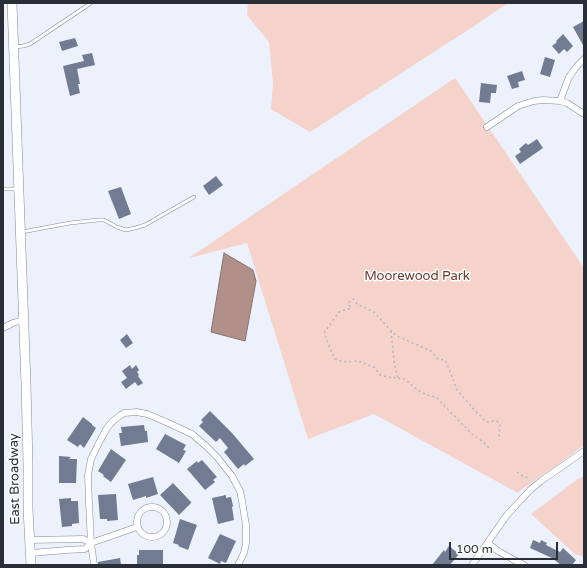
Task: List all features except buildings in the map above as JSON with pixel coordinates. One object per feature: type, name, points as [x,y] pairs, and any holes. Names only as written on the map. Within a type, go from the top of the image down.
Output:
[{"type":"main road","name":"East Broadway","points":[[12,3],[31,565]]},
{"type":"street","points":[[560,101],[569,77],[584,59]]},
{"type":"street","points":[[487,127],[518,106],[534,101],[560,101],[567,103],[584,114]]},
{"type":"street","points":[[3,328],[23,320]]},
{"type":"street","points":[[94,565],[90,543],[88,475],[91,459],[101,439],[113,421],[124,413],[128,412],[147,414],[192,434],[217,457],[232,476],[240,491],[246,525],[246,543],[242,558],[238,565]]},
{"type":"street","points":[[472,565],[507,515],[530,490],[584,451]]},
{"type":"street","points":[[149,507],[158,508],[162,511],[166,518],[166,528],[156,536],[149,537],[144,535],[138,527],[137,519],[140,513],[149,507]]},
{"type":"street","points":[[31,553],[84,549],[90,543],[138,527]]},
{"type":"street","points":[[30,540],[83,539],[90,543]]},
{"type":"street","points":[[488,543],[498,551],[524,565]]},
{"type":"lane","points":[[14,46],[30,44],[90,3]]},
{"type":"lane","points":[[3,189],[19,189]]},
{"type":"lane","points":[[20,232],[70,223],[98,220],[104,220],[126,230],[145,225],[194,197]]},
{"type":"path","points":[[488,448],[483,442],[466,429],[436,397],[426,395],[405,379],[381,376],[374,367],[358,361],[348,362],[335,359],[324,333],[339,312],[351,308],[348,303],[353,299],[357,304],[374,312],[397,336],[431,351],[438,359],[445,360],[456,390],[486,422],[493,421],[500,424],[499,440]]},
{"type":"path","points":[[391,331],[394,361],[398,378]]},
{"type":"path","points":[[517,472],[530,480]]},
{"type":"green space","points":[[248,3],[508,3],[310,132],[271,109],[273,83],[269,42],[247,15]]},
{"type":"green space","name":"Moorewood Park","points":[[455,78],[584,268],[584,445],[518,493],[374,414],[308,439],[247,243],[189,258]]},
{"type":"green space","points":[[584,476],[584,557],[575,554],[531,514]]},
{"type":"shaded area","points":[[224,253],[253,270],[256,281],[245,341],[211,332]]}]
